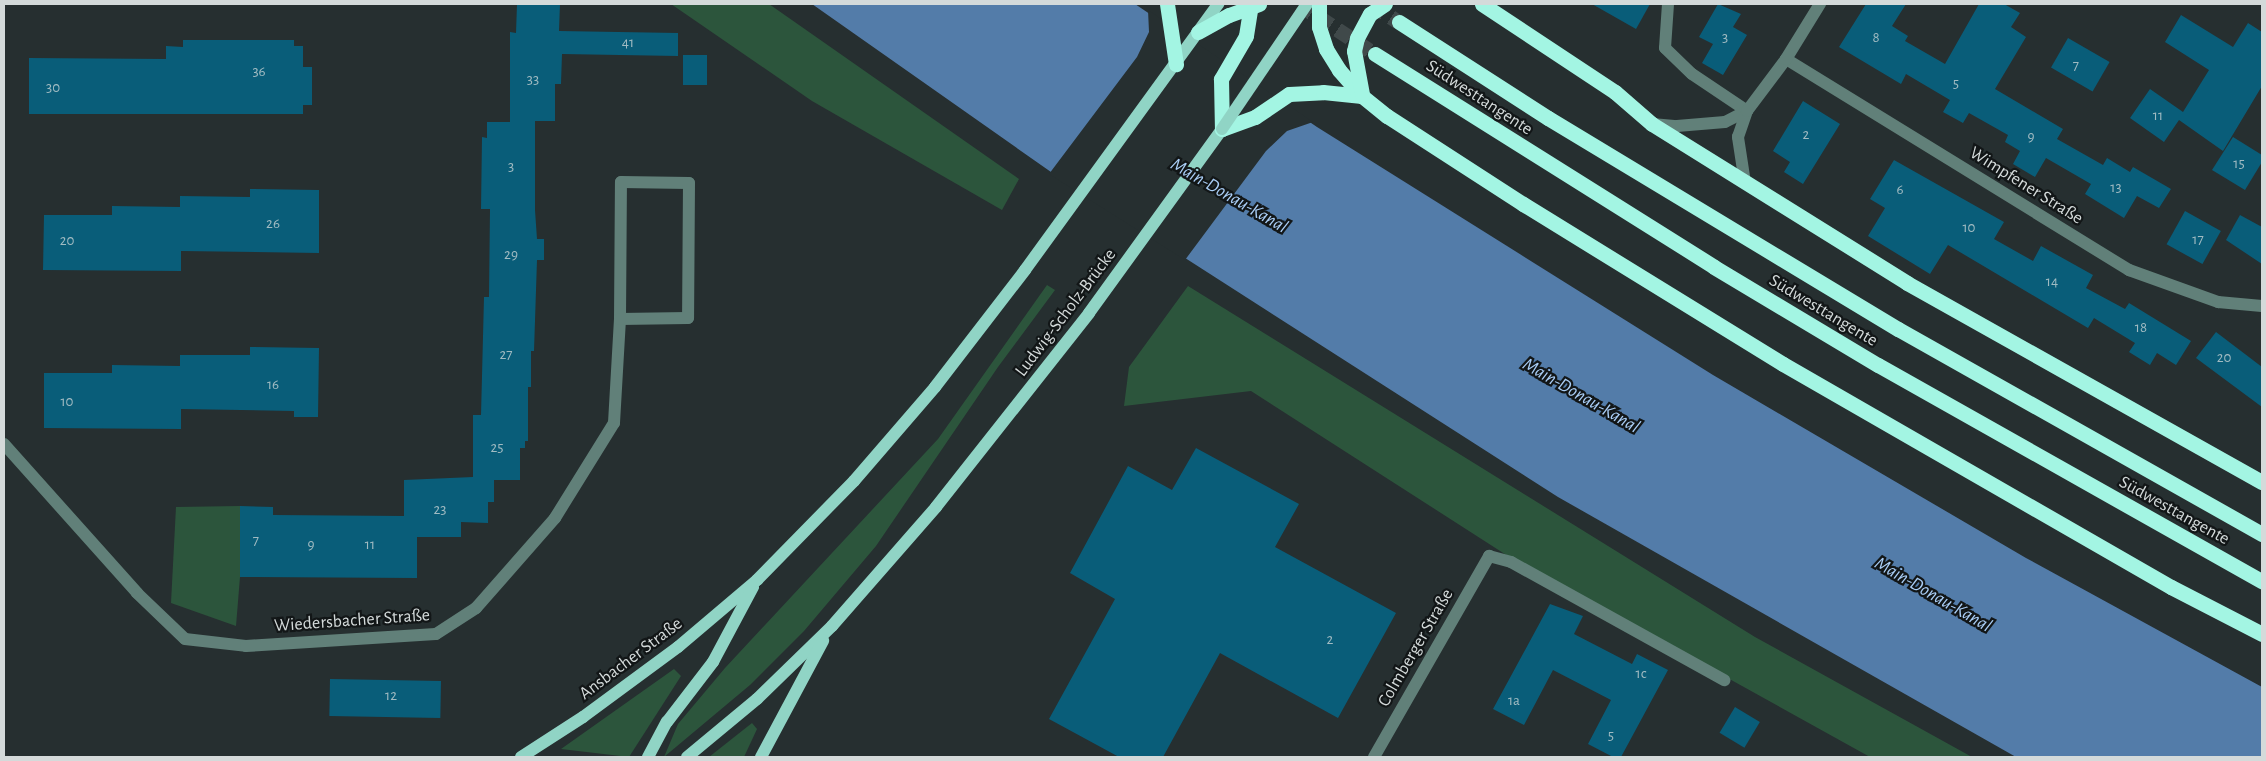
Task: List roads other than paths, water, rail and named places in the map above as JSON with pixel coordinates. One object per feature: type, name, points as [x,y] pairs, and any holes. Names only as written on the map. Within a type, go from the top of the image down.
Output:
[{"type":"highway","points":[[1167,4],[1176,64]]},
{"type":"highway","points":[[1319,4],[1319,27],[1326,49],[1339,70],[1362,96],[1394,121],[1515,199],[1784,364],[2163,583],[2262,634]]},
{"type":"highway","points":[[1362,96],[1354,51],[1357,38],[1370,14],[1385,4]]},
{"type":"highway","points":[[1470,4],[1486,6],[1615,92],[1652,124],[1906,283],[2262,482]]},
{"type":"highway","points":[[1198,32],[1254,5]]},
{"type":"highway","points":[[1254,5],[1246,36],[1221,79],[1222,129],[1256,118],[1289,94],[1323,92],[1362,96]]},
{"type":"highway","name":"Südwesttangente","points":[[1399,22],[1557,123],[1889,324],[2262,534]]},
{"type":"highway","name":"Südwesttangente","points":[[1375,54],[1697,257],[1878,365],[2262,581]]},
{"type":"main road","points":[[648,757],[667,722],[713,662],[757,580],[854,481],[903,426],[1025,270],[1218,4]]},
{"type":"main road","name":"Ludwig-Scholz-Brücke","points":[[832,626],[936,507],[1089,313],[1222,129],[1307,4]]},
{"type":"main road","name":"Ansbacher Straße","points":[[521,757],[632,682],[757,580]]},
{"type":"main road","points":[[687,757],[757,698],[832,626]]},
{"type":"main road","points":[[761,757],[781,714],[832,626]]},
{"type":"street","points":[[1668,4],[1665,48],[1692,74],[1747,111]]},
{"type":"street","points":[[1745,183],[1738,137],[1747,111],[1786,59],[1820,4]]},
{"type":"street","name":"Wimpfener Straße","points":[[1786,59],[2129,270],[2218,302],[2262,306]]},
{"type":"street","points":[[1652,124],[1677,126],[1725,122],[1747,111]]},
{"type":"street","name":"Wiedersbacher Straße","points":[[4,444],[137,593],[185,639],[246,646],[365,641],[436,634],[476,608],[555,518],[614,423],[620,319],[622,182],[689,183],[688,318],[620,319]]},
{"type":"street","name":"Colmberger Straße","points":[[1374,757],[1489,556],[1511,562],[1724,680]]},
{"type":"water","name":"Main-Donau-Kanal","points":[[812,4],[1135,4],[1317,127],[1713,375],[2026,558],[2262,687],[2262,757],[2016,757],[1558,497],[1051,172]]},
{"type":"tunnel","points":[[1299,4],[1375,54]]},
{"type":"tunnel","points":[[1372,4],[1399,22]]}]
